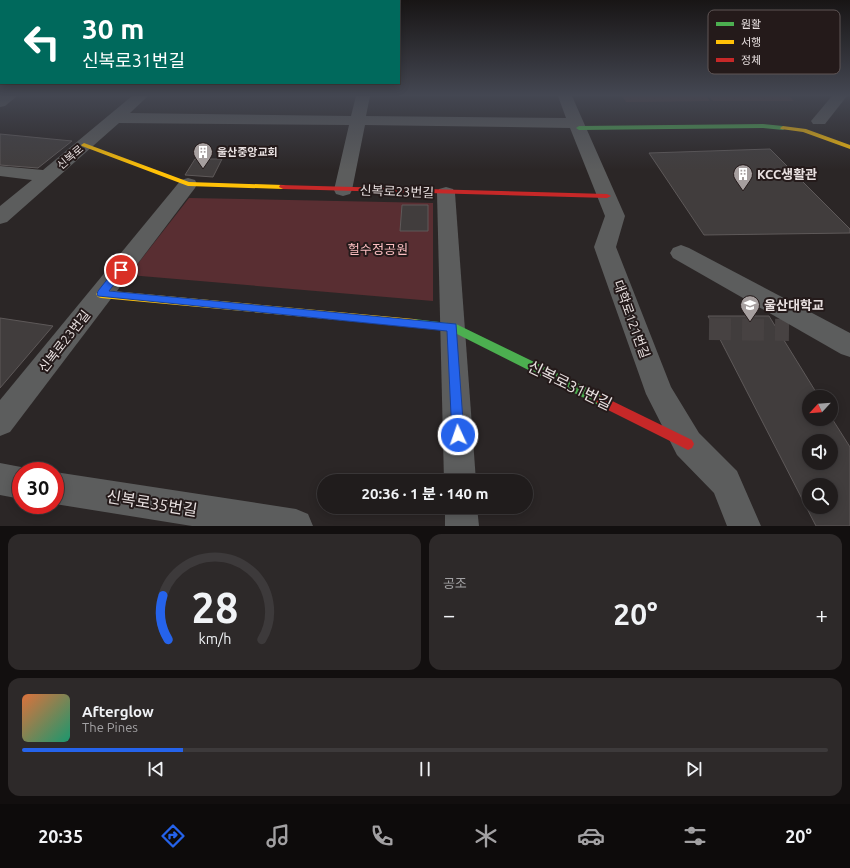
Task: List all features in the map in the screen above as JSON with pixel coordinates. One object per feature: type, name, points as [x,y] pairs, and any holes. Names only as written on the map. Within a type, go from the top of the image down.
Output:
[{"type":"street","name":"신복로","points":[[0,217],[113,121]]},
{"type":"street","points":[[343,190],[358,121]]},
{"type":"street","points":[[378,121],[578,126],[763,126],[804,130],[850,147]]},
{"type":"street","name":"대학로121번길","points":[[576,121],[615,216],[605,247],[660,394],[688,444],[726,482],[744,526]]},
{"type":"street","name":"신복로23번길","points":[[84,145],[188,184],[446,193],[607,196]]},
{"type":"street","points":[[0,171],[48,176]]},
{"type":"street","name":"신복로23번길","points":[[0,422],[188,184]]},
{"type":"street","points":[[446,193],[460,474]]},
{"type":"street","points":[[681,253],[850,346]]},
{"type":"street","name":"신복로31번길","points":[[102,294],[452,327],[688,444]]},
{"type":"street","points":[[789,330],[823,331]]},
{"type":"street","points":[[0,479],[12,481]]},
{"type":"street","name":"신복로35번길","points":[[64,489],[296,526]]},
{"type":"street","points":[[462,514],[462,526]]},
{"type":"green space","name":"헐수정공원","points":[[189,198],[433,203],[433,301],[129,275]]},
{"type":"building","points":[[0,134],[72,141],[38,168],[0,165]]},
{"type":"building","name":"KCC생활관","points":[[770,149],[850,229],[850,233],[704,235],[649,153]]},
{"type":"building","name":"울산중앙교회","points":[[195,159],[222,159],[213,177],[185,175]]},
{"type":"building","points":[[402,205],[428,205],[428,231],[400,231]]},
{"type":"building","points":[[708,316],[769,316],[815,390],[802,390],[802,426],[837,426],[850,447],[850,526],[816,526],[810,514],[838,514],[838,478],[802,478],[802,499]]},
{"type":"building","points":[[0,318],[53,326],[0,388]]},
{"type":"tunnel","points":[[709,329],[789,330]]},
{"type":"traffic: fast","points":[[579,128],[763,126],[783,128]]},
{"type":"traffic: fast","points":[[414,323],[452,327],[602,401]]},
{"type":"traffic: slow","points":[[783,128],[804,130],[850,147]]},
{"type":"traffic: slow","points":[[84,145],[188,184],[283,187]]},
{"type":"traffic: slow","points":[[101,294],[414,323]]},
{"type":"traffic: jam","points":[[283,187],[607,196]]},
{"type":"traffic: jam","points":[[602,401],[688,444]]},
{"type":"place","name":"울산중앙교회","points":[[203,169]]},
{"type":"place","name":"KCC생활관","points":[[743,191]]},
{"type":"place","name":"울산대학교","points":[[750,322]]},
{"type":"route","points":[[121,270],[102,294],[452,327],[458,435]]}]
